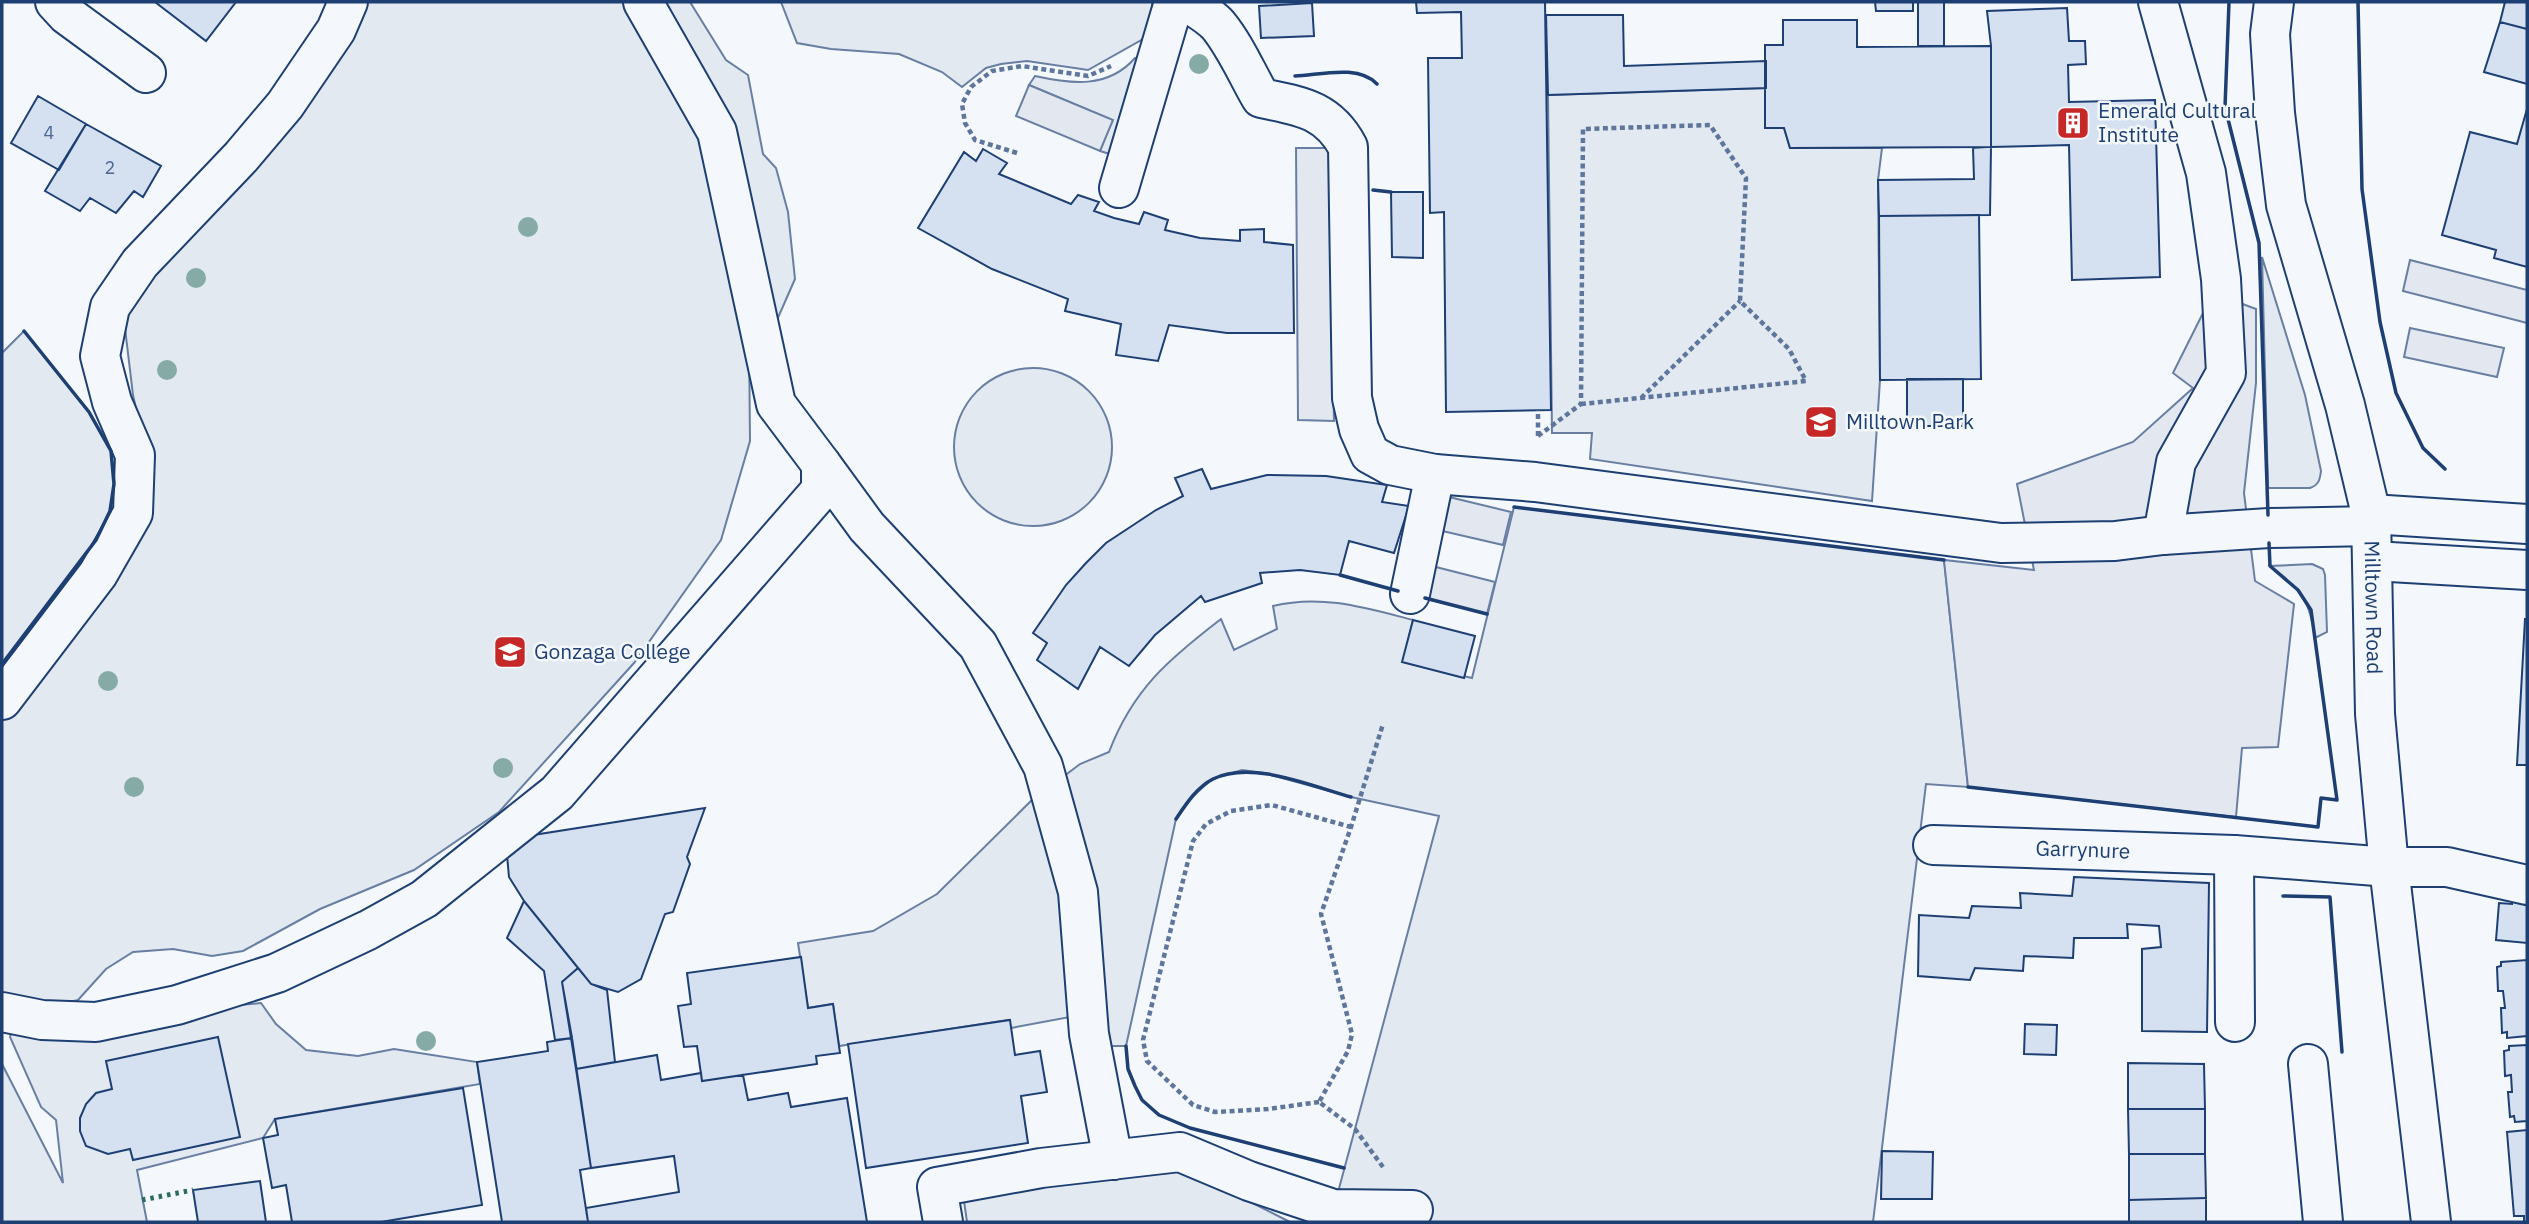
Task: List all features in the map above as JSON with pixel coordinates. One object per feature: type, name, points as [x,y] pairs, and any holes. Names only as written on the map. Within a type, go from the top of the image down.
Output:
[{"type":"street","points":[[55,2],[67,15],[146,73]]},
{"type":"street","points":[[2,699],[99,574],[132,513],[135,455],[112,402],[100,356],[110,307],[140,263],[241,157],[285,106],[336,30],[348,2]]},
{"type":"street","points":[[643,2],[717,132],[776,404],[867,527],[978,645],[1042,766],[1078,892],[1089,1034],[1113,1160]]},
{"type":"street","points":[[1187,2],[1217,23],[1236,51],[1261,98],[1314,110],[1340,131],[1348,146],[1352,398],[1359,429],[1370,454],[1390,465],[1435,474],[1535,482],[2001,542],[2115,541],[2269,528],[2372,534],[2527,524]]},
{"type":"street","points":[[2158,2],[2206,173],[2221,279],[2226,373],[2176,463],[2163,535]]},
{"type":"street","name":"Milltown Road","points":[[2274,2],[2270,34],[2275,113],[2286,205],[2345,405],[2372,534],[2375,714],[2389,867],[2431,1222]]},
{"type":"street","points":[[1119,188],[1169,20]]},
{"type":"street","points":[[2,1012],[42,1020],[96,1022],[177,1004],[277,973],[368,930],[424,899],[556,793],[821,490],[821,464]]},
{"type":"street","points":[[1410,594],[1435,474]]},
{"type":"street","points":[[2372,534],[2527,570]]},
{"type":"street","name":"Garrynure","points":[[1933,845],[2234,855],[2389,867],[2447,867],[2527,885]]},
{"type":"street","points":[[2234,855],[2235,1022]]},
{"type":"street","points":[[2308,1064],[2323,1222]]},
{"type":"street","points":[[943,1222],[937,1187],[1041,1168],[1180,1152],[1249,1181],[1333,1209],[1413,1210]]},
{"type":"path","points":[[1017,153],[975,139],[965,123],[962,104],[971,87],[992,71],[1022,66],[1088,76],[1098,73],[1169,20]]},
{"type":"path","points":[[1581,404],[1583,129],[1710,125],[1746,178],[1741,301],[1640,398]]},
{"type":"path","points":[[1538,436],[1581,404],[1806,381],[1789,349],[1741,301]]},
{"type":"path","points":[[1319,1102],[1348,1051],[1352,1034],[1321,914],[1383,724]]},
{"type":"path","points":[[1351,827],[1272,805],[1231,811],[1206,824],[1193,841],[1143,1040],[1147,1060],[1193,1105],[1215,1112],[1319,1102],[1355,1129],[1413,1210]]},
{"type":"shaded area","points":[[357,2],[690,2],[726,60],[748,75],[763,154],[776,168],[788,212],[795,279],[777,320],[749,336],[750,441],[721,540],[634,663],[499,812],[414,870],[320,909],[243,951],[212,956],[173,949],[133,952],[106,969],[78,1000],[53,1006],[2,994],[2,717],[148,461],[133,395],[122,303]]},
{"type":"shaded area","points":[[781,2],[1152,2],[1152,12],[1143,39],[1088,70],[1027,61],[1001,64],[986,68],[962,87],[942,72],[899,54],[831,49],[797,43]]},
{"type":"shaded area","points":[[1135,58],[1140,60],[1110,154],[1100,151],[1112,120],[1029,85],[1035,76],[1075,82],[1101,79],[1113,75]]},
{"type":"shaded area","points":[[1029,85],[1113,120],[1100,151],[1016,116]]},
{"type":"shaded area","points":[[1766,88],[1765,127],[1784,128],[1790,148],[1882,148],[1878,180],[1880,380],[1872,501],[1590,459],[1592,433],[1552,433],[1548,95]]},
{"type":"shaded area","points":[[1296,148],[1329,148],[1334,421],[1298,420]]},
{"type":"shaded area","points":[[2262,257],[2305,395],[2321,471],[2318,481],[2310,488],[2268,488]]},
{"type":"shaded area","points":[[2410,260],[2527,290],[2527,323],[2403,291]]},
{"type":"shaded area","points":[[2213,293],[2256,309],[2256,383],[2244,493],[2255,581],[2294,604],[2278,747],[2242,748],[2236,817],[1968,787],[1944,560],[2034,570],[2017,484],[2133,442],[2193,388],[2173,373]]},
{"type":"shaded area","points":[[2410,328],[2504,348],[2497,377],[2404,357]]},
{"type":"shaded area","points":[[24,331],[89,412],[111,451],[114,484],[110,511],[96,540],[2,664],[2,353]]},
{"type":"shaded area","points":[[1033,368],[1063,374],[1089,391],[1106,417],[1112,447],[1106,477],[1089,503],[1063,520],[1033,526],[1003,520],[977,503],[960,477],[954,447],[960,417],[977,391],[1003,374]]},
{"type":"shaded area","points":[[1445,496],[1511,512],[1503,545],[1438,530]]},
{"type":"shaded area","points":[[1514,507],[1944,560],[1968,787],[1926,784],[1873,1222],[1330,1222],[1439,816],[1351,797],[1264,773],[1242,770],[1212,779],[1189,800],[1176,819],[1126,1046],[1101,1046],[1059,780],[1080,764],[1109,752],[1129,710],[1141,693],[1169,662],[1202,634],[1221,619],[1234,650],[1277,629],[1273,606],[1309,601],[1326,602],[1361,607],[1413,620],[1403,662],[1472,678]]},
{"type":"shaded area","points":[[2312,564],[2323,569],[2325,575],[2327,632],[2315,638],[2310,613],[2302,596],[2270,566]]},
{"type":"shaded area","points":[[1428,565],[1495,582],[1487,614],[1419,597]]},
{"type":"shaded area","points":[[1040,792],[1065,890],[1070,1017],[1011,1028],[1009,1020],[839,1046],[833,1004],[808,1008],[798,943],[873,931],[937,894]]},
{"type":"shaded area","points":[[261,1003],[276,1024],[306,1050],[358,1056],[394,1049],[477,1062],[480,1084],[275,1119],[263,1138],[137,1170],[147,1222],[2,1222],[2,1064],[63,1183],[56,1120],[41,1107],[10,1037],[13,1027]]},
{"type":"shaded area","points":[[1177,1165],[1290,1222],[967,1222],[964,1201]]},
{"type":"building","points":[[155,2],[236,2],[206,41]]},
{"type":"building","points":[[1416,2],[1545,2],[1551,410],[1446,412],[1444,212],[1430,213],[1428,58],[1462,58],[1461,12],[1417,13]]},
{"type":"building","points":[[1875,2],[1913,2],[1913,11],[1876,11]]},
{"type":"building","points":[[1918,2],[1944,2],[1944,46],[1918,46]]},
{"type":"building","points":[[2505,2],[2527,2],[2527,29],[2500,22]]},
{"type":"building","points":[[1312,3],[1314,36],[1261,38],[1259,6]]},
{"type":"building","name":"Emerald Cultural Institute","points":[[2067,8],[2069,41],[2085,41],[2086,64],[2068,65],[2069,102],[2155,100],[2160,277],[2072,280],[2069,145],[1991,147],[1991,46],[1987,11]]},
{"type":"building","points":[[1546,15],[1623,15],[1624,66],[1766,61],[1766,88],[1548,95]]},
{"type":"building","points":[[1783,20],[1857,20],[1857,47],[1991,46],[1991,147],[1790,148],[1784,128],[1765,128],[1765,45],[1783,45]]},
{"type":"building","points":[[2500,22],[2527,29],[2527,84],[2484,72]]},
{"type":"building","points":[[38,96],[86,124],[59,170],[11,143]]},
{"type":"building","points":[[2527,109],[2527,267],[2494,258],[2496,250],[2442,235],[2470,132],[2517,144]]},
{"type":"building","points":[[86,124],[161,166],[143,197],[134,191],[116,213],[90,198],[80,211],[45,191]]},
{"type":"building","points":[[1991,147],[1990,215],[1879,216],[1878,180],[1974,179],[1973,148]]},
{"type":"building","points":[[983,149],[1007,163],[999,174],[1071,204],[1078,195],[1099,202],[1094,211],[1114,218],[1139,224],[1144,212],[1168,220],[1165,230],[1200,238],[1240,241],[1240,230],[1264,229],[1264,242],[1293,245],[1294,333],[1227,333],[1169,325],[1158,361],[1116,355],[1121,324],[1065,311],[1068,299],[992,269],[918,228],[964,152],[976,161]]},
{"type":"building","points":[[1391,192],[1423,192],[1423,258],[1392,257]]},
{"type":"building","points":[[1979,215],[1981,379],[1880,380],[1879,216]]},
{"type":"building","points":[[1907,379],[1963,379],[1963,426],[1907,426]]},
{"type":"building","points":[[1202,469],[1211,489],[1267,475],[1326,476],[1387,485],[1382,502],[1409,506],[1394,553],[1349,541],[1340,575],[1300,570],[1260,573],[1262,583],[1205,602],[1201,596],[1155,635],[1129,666],[1100,647],[1078,689],[1037,660],[1047,643],[1033,633],[1066,585],[1106,543],[1156,510],[1183,496],[1175,478]]},
{"type":"building","points":[[2525,619],[2527,765],[2517,765]]},
{"type":"building","points":[[1413,620],[1475,636],[1464,678],[1402,662]]},
{"type":"building","points":[[705,808],[687,857],[690,864],[673,912],[665,914],[641,979],[618,992],[591,984],[524,901],[509,877],[507,855],[527,836]]},
{"type":"building","points":[[2074,877],[2209,883],[2207,1032],[2142,1031],[2142,949],[2161,947],[2159,926],[2127,924],[2128,938],[2074,938],[2073,958],[2024,956],[2023,971],[1975,968],[1970,980],[1918,976],[1919,915],[1969,918],[1972,906],[2021,908],[2020,893],[2072,896]]},
{"type":"building","points":[[2512,899],[2527,900],[2527,943],[2496,940],[2499,903],[2512,904]]},
{"type":"building","points":[[524,901],[578,968],[562,982],[572,1038],[555,1040],[544,971],[507,938]]},
{"type":"building","points":[[801,957],[808,1008],[833,1004],[840,1053],[816,1056],[817,1064],[702,1081],[697,1046],[684,1047],[678,1006],[691,1004],[687,973]]},
{"type":"building","points":[[2527,960],[2527,1036],[2507,1038],[2507,1032],[2502,1033],[2501,1008],[2505,1008],[2503,991],[2498,991],[2497,967],[2501,966],[2501,962]]},
{"type":"building","points":[[578,968],[591,984],[607,990],[615,1062],[576,1069],[562,982]]},
{"type":"building","points":[[1010,1020],[1015,1055],[1040,1051],[1047,1092],[1021,1096],[1028,1143],[866,1168],[848,1044]]},
{"type":"building","points":[[2025,1024],[2057,1025],[2056,1055],[2024,1054]]},
{"type":"building","points":[[218,1037],[240,1137],[133,1160],[130,1149],[108,1154],[86,1146],[80,1131],[80,1118],[86,1104],[96,1093],[112,1089],[106,1061]]},
{"type":"building","points":[[572,1038],[591,1168],[580,1170],[588,1222],[502,1222],[477,1062],[548,1051],[547,1042]]},
{"type":"building","points":[[2527,1045],[2527,1121],[2515,1122],[2514,1116],[2510,1117],[2508,1092],[2512,1092],[2511,1075],[2505,1076],[2504,1051],[2509,1050],[2509,1046]]},
{"type":"building","points":[[657,1055],[661,1080],[701,1073],[702,1081],[743,1075],[748,1100],[788,1093],[791,1107],[847,1098],[867,1222],[588,1222],[586,1208],[679,1192],[674,1156],[591,1168],[576,1069]]},
{"type":"building","points":[[2128,1063],[2204,1064],[2205,1109],[2128,1109]]},
{"type":"building","points":[[463,1088],[482,1205],[381,1222],[292,1222],[286,1185],[272,1188],[263,1138],[278,1135],[275,1119]]},
{"type":"building","points":[[2128,1109],[2205,1109],[2205,1154],[2129,1154]]},
{"type":"building","points":[[2527,1130],[2527,1222],[2524,1222],[2524,1216],[2514,1216],[2507,1132]]},
{"type":"building","points":[[1882,1151],[1933,1152],[1932,1199],[1881,1199]]},
{"type":"building","points":[[2129,1154],[2205,1154],[2206,1198],[2129,1200]]},
{"type":"building","points":[[260,1181],[266,1222],[198,1222],[193,1190]]},
{"type":"building","points":[[2206,1198],[2206,1222],[2129,1222],[2129,1200]]},
{"type":"hedge","points":[[142,1200],[193,1190]]},
{"type":"wall","points":[[2229,2],[2225,107],[2259,243],[2268,515]]},
{"type":"wall","points":[[2358,2],[2362,189],[2380,322],[2396,393],[2423,448],[2445,469]]},
{"type":"wall","points":[[1295,76],[1349,72],[1360,74],[1377,84]]},
{"type":"wall","points":[[1373,190],[1391,192]]},
{"type":"wall","points":[[2,664],[96,540],[110,511],[114,484],[111,451],[89,412],[24,331]]},
{"type":"wall","points":[[1514,507],[1944,560]]},
{"type":"wall","points":[[1968,787],[2318,827],[2321,798],[2337,800],[2311,610],[2298,590],[2270,566],[2269,543]]},
{"type":"wall","points":[[1340,575],[1398,591]]},
{"type":"wall","points":[[1425,598],[1487,614]]},
{"type":"wall","points":[[1176,819],[1202,787],[1213,779],[1228,774],[1263,773],[1351,797]]},
{"type":"wall","points":[[2283,896],[2330,897],[2342,1052]]},
{"type":"wall","points":[[1126,1046],[1128,1069],[1135,1086],[1142,1100],[1159,1115],[1190,1128],[1344,1168]]},
{"type":"place","name":"Emerald Cultural Institute","points":[[2073,123]]},
{"type":"place","name":"Milltown Park","points":[[1821,422]]},
{"type":"place","name":"Gonzaga College","points":[[510,652]]}]
